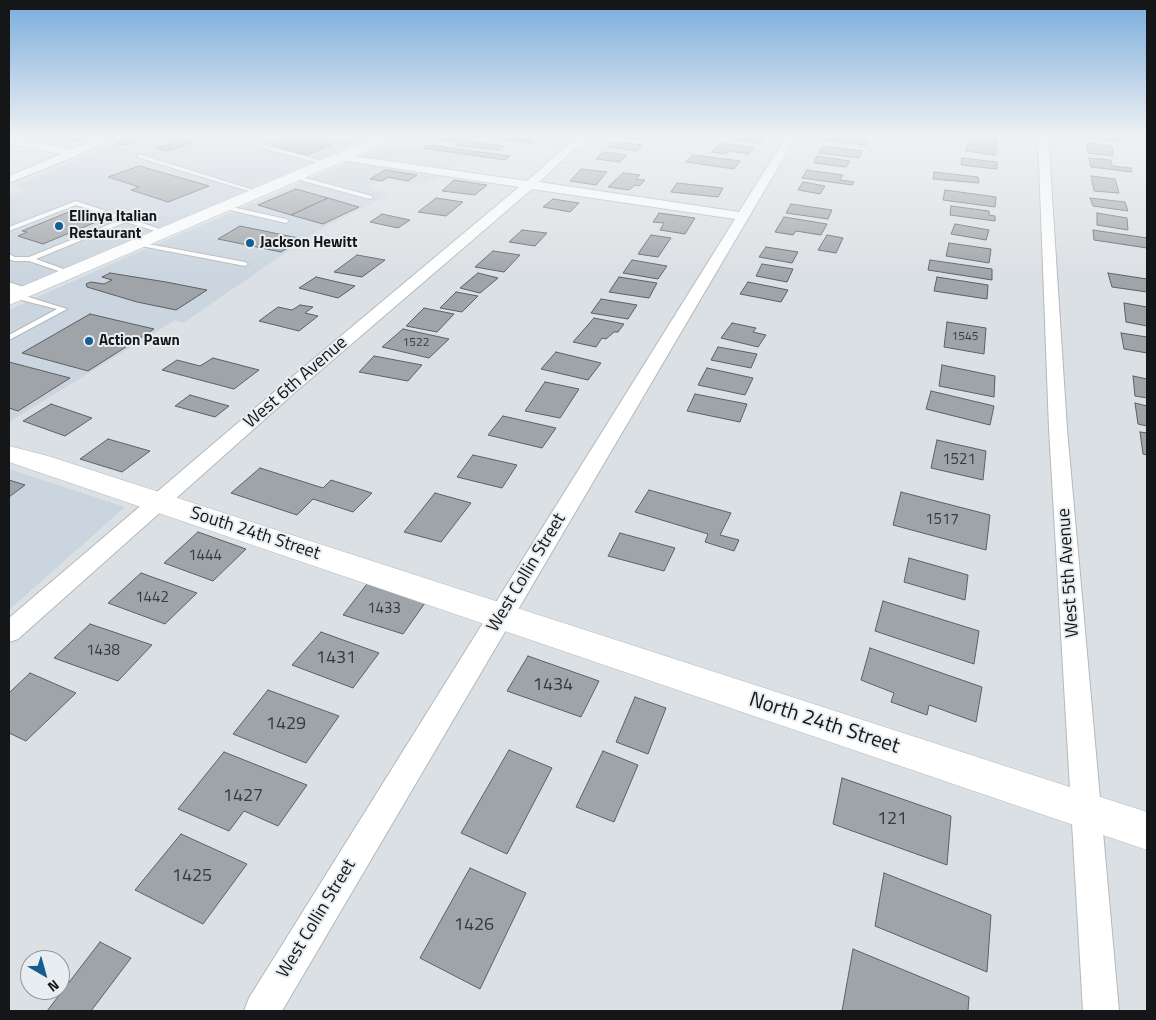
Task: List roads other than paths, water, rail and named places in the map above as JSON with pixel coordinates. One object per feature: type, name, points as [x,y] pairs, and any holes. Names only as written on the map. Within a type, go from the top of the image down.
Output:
[{"type":"street","points":[[14,293],[70,273],[279,183]]},
{"type":"street","points":[[519,183],[743,216]]},
{"type":"street","name":"West Collin Street","points":[[262,1011],[763,183]]},
{"type":"street","name":"West 5th Avenue","points":[[1046,183],[1059,439],[1101,1011]]},
{"type":"street","name":"West 6th Avenue","points":[[9,632],[286,391],[530,184]]},
{"type":"street","name":"South 24th Street","points":[[9,454],[39,462],[501,616]]},
{"type":"street","name":"North 24th Street","points":[[501,616],[1147,831]]},
{"type":"lane","points":[[226,183],[257,192]]},
{"type":"lane","points":[[317,183],[370,198]]},
{"type":"lane","points":[[9,229],[76,203],[164,232]]},
{"type":"lane","points":[[223,207],[286,221]]},
{"type":"lane","points":[[30,259],[126,220]]},
{"type":"lane","points":[[138,244],[245,264]]},
{"type":"lane","points":[[9,256],[14,259],[30,259],[70,273]]},
{"type":"lane","points":[[9,338],[63,309],[14,293]]},
{"type":"place","name":"Ellinya Italian Restaurant","points":[[59,226]]},
{"type":"place","name":"Jackson Hewitt","points":[[250,243]]},
{"type":"place","name":"Action Pawn","points":[[89,341]]}]
